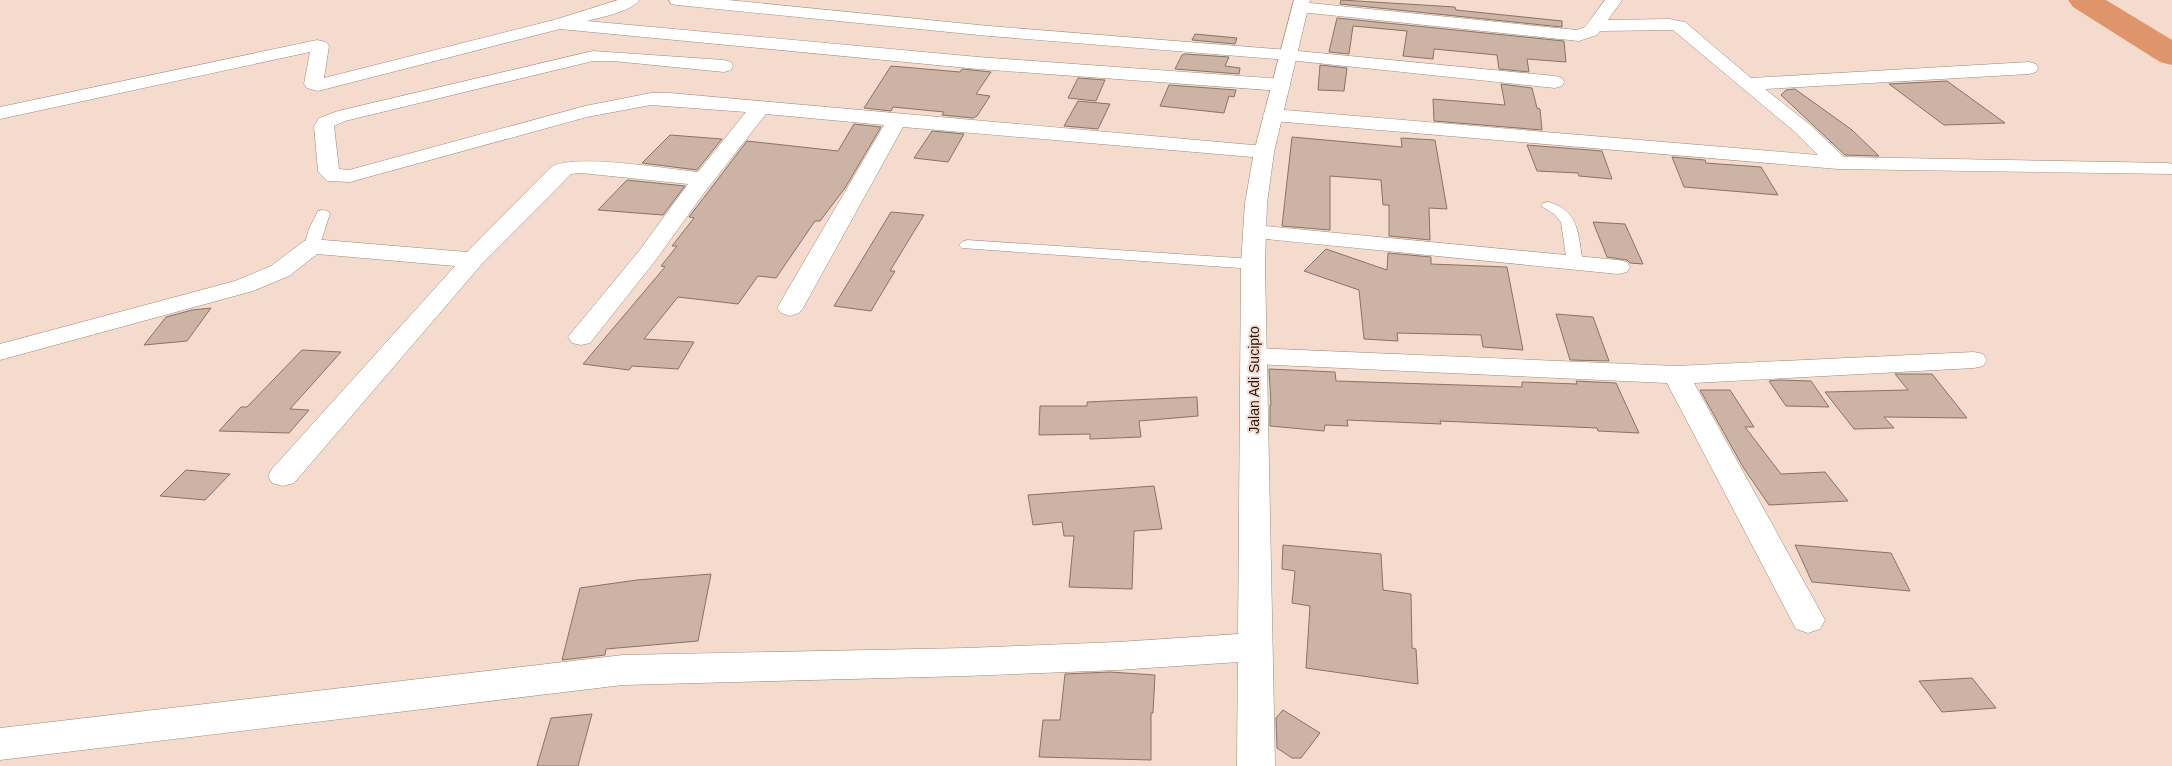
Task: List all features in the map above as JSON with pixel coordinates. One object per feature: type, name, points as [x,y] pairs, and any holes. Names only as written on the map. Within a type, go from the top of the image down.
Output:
[{"type":"street","points":[[0,113],[317,45],[320,46],[314,84],[318,85],[560,24],[612,9],[631,0]]},
{"type":"street","points":[[677,0],[999,32],[1288,55],[1555,82]]},
{"type":"street","points":[[1301,4],[1568,36],[1586,34],[1595,26],[1614,0]]},
{"type":"street","points":[[858,18],[878,4]]},
{"type":"street","name":"Jalan Adi Sucipto","points":[[1256,766],[1252,264],[1264,152],[1301,4]]},
{"type":"street","points":[[560,24],[978,63],[1282,85]]},
{"type":"street","points":[[1595,26],[1668,24],[1679,26],[1802,128],[1838,163]]},
{"type":"street","points":[[724,66],[613,56],[593,56],[338,117],[326,122],[324,126],[329,171],[335,176],[350,176],[585,112],[650,99],[670,99],[896,121],[1264,152]]},
{"type":"street","points":[[1747,84],[2029,68]]},
{"type":"street","points":[[581,337],[647,256],[703,179],[760,108]]},
{"type":"street","points":[[1273,115],[1838,163],[2168,169]]},
{"type":"street","points":[[790,308],[896,121]]},
{"type":"street","points":[[283,476],[473,260],[559,172],[566,168],[581,167],[703,179]]},
{"type":"street","points":[[1254,232],[1618,267]]},
{"type":"street","points":[[0,352],[244,286],[280,272],[312,246],[473,260]]},
{"type":"street","points":[[1254,356],[1676,375],[1974,360]]},
{"type":"street","points":[[1676,375],[1808,620]]},
{"type":"street","points":[[0,744],[623,670],[966,662],[1118,656],[1254,647]]},
{"type":"lane","points":[[1548,206],[1559,211],[1568,221],[1576,263]]},
{"type":"lane","points":[[312,246],[316,229],[323,214]]},
{"type":"lane","points":[[967,245],[1252,264]]},
{"type":"building","points":[[1341,0],[1455,7],[1456,10],[1562,21],[1562,27],[1340,4]]},
{"type":"building","points":[[1337,18],[1564,41],[1566,62],[1527,59],[1529,72],[1499,69],[1497,55],[1434,49],[1433,59],[1403,56],[1407,31],[1353,26],[1349,54],[1329,52]]},
{"type":"building","points":[[1195,34],[1237,38],[1235,44],[1192,40]]},
{"type":"building","points":[[1182,55],[1229,57],[1225,66],[1240,68],[1239,74],[1175,69]]},
{"type":"building","points":[[1320,65],[1347,68],[1344,91],[1318,90]]},
{"type":"building","points":[[891,66],[960,72],[962,69],[991,72],[976,94],[990,96],[977,116],[973,118],[942,115],[944,112],[893,107],[891,111],[864,108]]},
{"type":"building","points":[[1078,78],[1105,80],[1096,101],[1068,98]]},
{"type":"building","points":[[1947,81],[2005,123],[1944,125],[1889,84]]},
{"type":"building","points":[[1501,84],[1532,88],[1537,108],[1540,109],[1542,130],[1434,121],[1433,99],[1505,105]]},
{"type":"building","points":[[1169,85],[1236,90],[1234,97],[1229,96],[1224,113],[1160,106]]},
{"type":"building","points":[[1795,89],[1852,130],[1879,156],[1845,155],[1781,95],[1786,90]]},
{"type":"building","points":[[1078,101],[1110,104],[1098,129],[1064,126]]},
{"type":"building","points":[[854,124],[881,127],[845,188],[820,221],[815,221],[776,278],[758,276],[738,304],[678,297],[644,339],[694,342],[678,369],[632,366],[629,370],[583,364],[665,267],[661,266],[677,246],[672,246],[694,218],[689,217],[747,141],[838,151]]},
{"type":"building","points":[[932,131],[964,134],[948,162],[914,158]]},
{"type":"building","points":[[670,135],[722,139],[697,170],[642,163]]},
{"type":"building","points":[[1292,137],[1402,147],[1401,138],[1435,140],[1447,209],[1429,208],[1430,240],[1389,236],[1389,205],[1383,205],[1381,180],[1330,176],[1330,230],[1282,226]]},
{"type":"building","points":[[1527,145],[1602,151],[1612,179],[1579,176],[1578,173],[1537,171]]},
{"type":"building","points":[[1672,157],[1705,160],[1706,163],[1761,167],[1778,195],[1684,187]]},
{"type":"building","points":[[627,180],[685,186],[663,215],[598,210]]},
{"type":"building","points":[[891,212],[924,215],[890,271],[895,271],[871,311],[834,306]]},
{"type":"building","points":[[1593,222],[1625,224],[1643,264],[1607,257]]},
{"type":"building","points":[[1326,249],[1387,270],[1388,253],[1431,257],[1431,264],[1507,267],[1523,350],[1483,347],[1481,335],[1397,333],[1398,341],[1364,339],[1359,290],[1304,271]]},
{"type":"building","points":[[211,308],[187,341],[144,345],[166,317],[192,310]]},
{"type":"building","points":[[1556,314],[1593,317],[1609,361],[1570,360]]},
{"type":"building","points":[[302,350],[341,352],[290,409],[309,410],[289,433],[219,431],[241,407],[247,407]]},
{"type":"building","points":[[1269,369],[1335,372],[1336,381],[1522,387],[1522,382],[1577,384],[1576,381],[1616,383],[1639,433],[1598,431],[1597,428],[1440,421],[1441,424],[1347,420],[1348,426],[1325,425],[1324,431],[1270,426]]},
{"type":"building","points":[[1895,374],[1932,374],[1967,418],[1884,417],[1894,428],[1854,429],[1825,392],[1908,390]]},
{"type":"building","points":[[1769,381],[1811,381],[1829,407],[1786,406]]},
{"type":"building","points":[[1700,390],[1730,390],[1754,427],[1745,427],[1781,474],[1825,472],[1848,501],[1769,505],[1743,467]]},
{"type":"building","points":[[1197,397],[1198,416],[1139,421],[1141,437],[1090,439],[1090,434],[1039,435],[1040,406],[1087,406],[1087,402]]},
{"type":"building","points":[[186,470],[230,474],[205,500],[160,496]]},
{"type":"building","points":[[1154,486],[1162,529],[1134,531],[1132,589],[1069,587],[1074,536],[1064,536],[1062,522],[1033,525],[1028,495]]},
{"type":"building","points":[[1283,545],[1381,554],[1383,590],[1411,594],[1412,648],[1416,649],[1418,684],[1306,668],[1310,606],[1292,603],[1295,571],[1282,569]]},
{"type":"building","points":[[1795,545],[1891,553],[1910,591],[1812,582]]},
{"type":"building","points":[[711,574],[698,641],[606,649],[605,655],[562,660],[580,588],[637,580]]},
{"type":"building","points":[[1110,672],[1155,675],[1153,713],[1151,713],[1151,760],[1039,757],[1043,720],[1060,720],[1065,674]]},
{"type":"building","points":[[1972,678],[1996,708],[1942,712],[1919,681]]},
{"type":"building","points":[[1283,710],[1320,733],[1301,758],[1292,758],[1277,748],[1276,718]]},
{"type":"building","points":[[592,714],[578,766],[537,766],[551,718]]},
{"type":"waterway","points":[[2084,0],[2172,55]]}]
